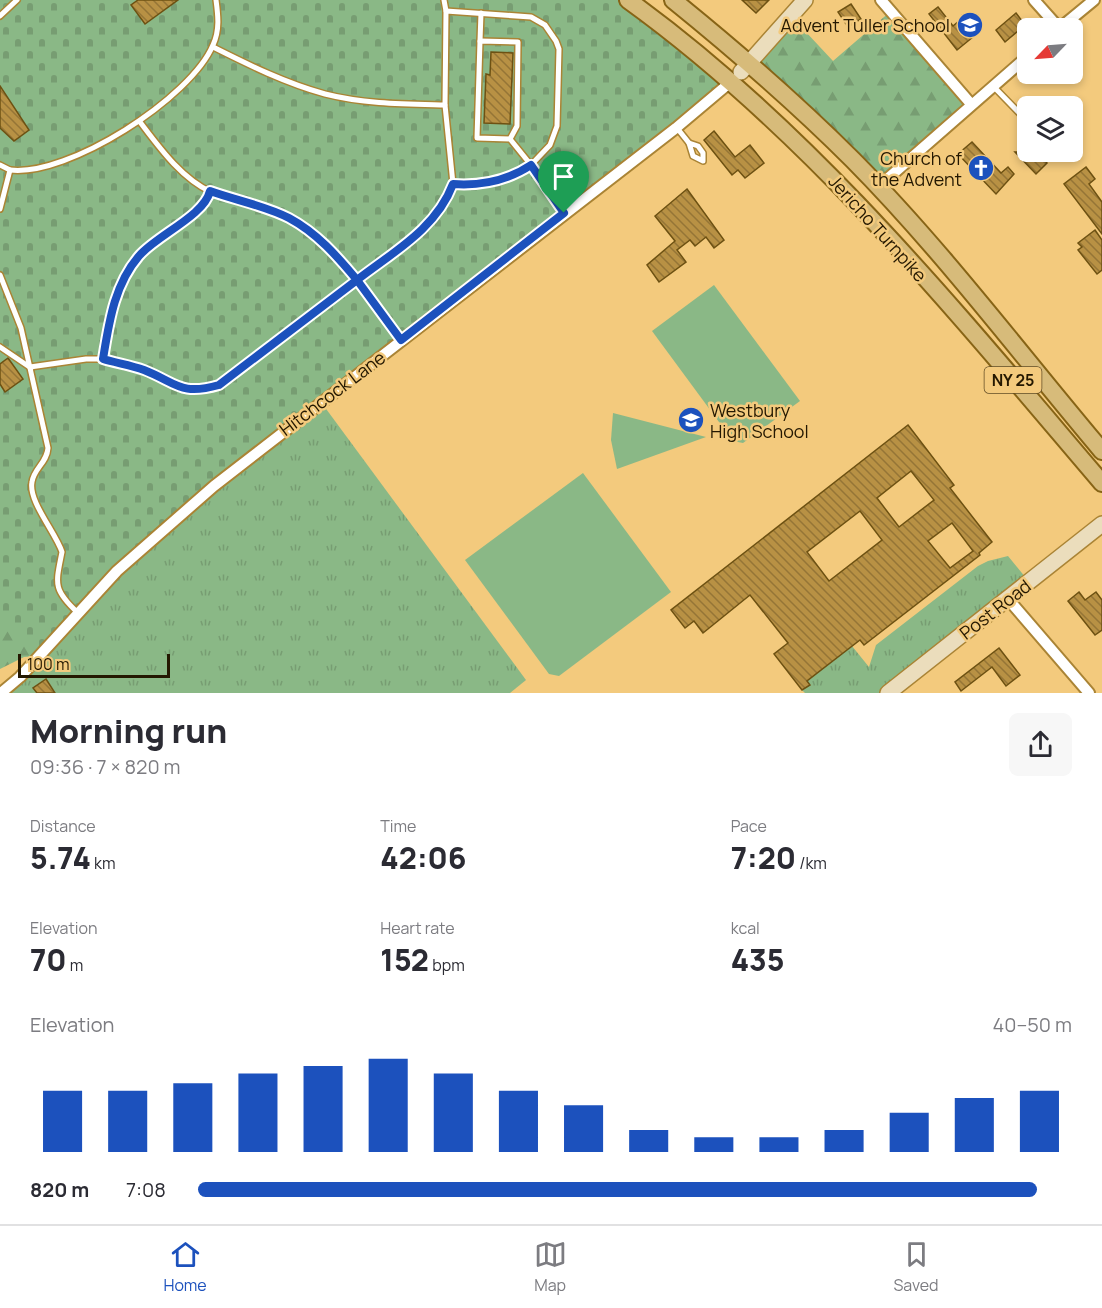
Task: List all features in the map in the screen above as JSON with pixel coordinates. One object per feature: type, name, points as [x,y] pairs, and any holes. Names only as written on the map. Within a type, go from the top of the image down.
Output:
[{"type":"main road","name":"Jericho Turnpike","points":[[628,0],[741,72],[878,187],[1102,451]]},
{"type":"main road","name":"Jericho Turnpike","points":[[673,0],[741,72],[924,278],[1102,483]]},
{"type":"main road","points":[[741,72],[804,0]]},
{"type":"main road","points":[[924,278],[943,261]]},
{"type":"main road","name":"Post Road","points":[[888,693],[1102,524]]},
{"type":"street","points":[[881,0],[971,104]]},
{"type":"street","points":[[1034,0],[1050,18]]},
{"type":"street","points":[[1072,18],[1094,0]]},
{"type":"street","points":[[878,187],[1017,65]]},
{"type":"street","name":"Hitchcock Lane","points":[[1,693],[20,677],[117,571],[214,486],[676,128],[741,72]]},
{"type":"street","points":[[1008,598],[1089,693]]},
{"type":"lane","points":[[0,16],[17,0]]},
{"type":"lane","points":[[0,165],[10,170],[23,172],[39,169],[72,157],[140,122],[181,87],[213,47],[219,19],[216,0]]},
{"type":"lane","points":[[0,347],[30,368],[86,359],[103,359],[144,370],[178,388],[193,390],[219,385],[430,223],[448,198],[453,184],[445,105],[446,11],[444,0]]},
{"type":"lane","points":[[446,11],[531,17],[545,25],[556,41],[556,126],[550,145],[531,165],[501,180],[485,184],[453,184]]},
{"type":"lane","points":[[482,13],[477,138],[510,139],[564,213]]},
{"type":"lane","points":[[480,41],[518,42],[517,126],[510,139]]},
{"type":"lane","points":[[213,47],[254,68],[325,94],[378,102],[445,105]]},
{"type":"lane","points":[[993,85],[1017,111]]},
{"type":"lane","points":[[140,122],[172,162],[210,191],[288,217],[311,232],[333,252],[357,280],[401,340]]},
{"type":"lane","points":[[676,128],[689,143]]},
{"type":"lane","points":[[0,209],[10,170]]},
{"type":"lane","points":[[103,359],[117,292],[129,270],[154,242],[199,209],[208,199],[210,191]]},
{"type":"lane","points":[[0,275],[21,328],[48,448],[45,463],[33,478],[32,490],[62,552],[56,575],[58,589],[65,601],[78,613]]},
{"type":"green space","points":[[0,0],[628,0],[730,82],[391,349],[117,571],[39,656],[0,612]]},
{"type":"green space","points":[[891,11],[971,104],[878,187],[750,64],[791,16],[833,61]]},
{"type":"green space","points":[[714,285],[800,401],[743,443],[733,441],[652,331]]},
{"type":"green space","points":[[321,402],[526,680],[510,693],[1,693],[117,571]]},
{"type":"green space","points":[[613,413],[706,437],[617,469],[611,440]]},
{"type":"green space","points":[[583,473],[671,592],[559,676],[549,674],[465,560]]},
{"type":"green space","points":[[1008,556],[1030,583],[888,693],[805,693],[802,690],[808,680],[852,646],[869,667],[876,645],[978,566]]},
{"type":"green space","points":[[0,568],[39,656],[24,657],[0,669]]},
{"type":"building","points":[[138,0],[178,0],[145,24],[131,5]]},
{"type":"building","points":[[742,0],[769,0],[756,13]]},
{"type":"building","points":[[851,4],[861,19],[848,27],[838,12]]},
{"type":"building","points":[[938,7],[953,26],[960,20],[973,37],[957,50],[929,14]]},
{"type":"building","points":[[1016,13],[1020,18],[1017,18],[1017,32],[1005,42],[996,30]]},
{"type":"building","points":[[491,52],[513,53],[510,124],[484,123],[486,74],[490,75]]},
{"type":"building","points":[[0,86],[29,130],[14,141],[0,128]]},
{"type":"building","points":[[714,131],[735,157],[750,145],[764,163],[745,178],[738,170],[732,175],[704,140]]},
{"type":"building","name":"Church of the Advent","points":[[972,142],[1001,173],[1008,167],[1014,174],[996,194],[958,154]]},
{"type":"building","points":[[1025,162],[1047,163],[1036,174]]},
{"type":"building","points":[[1086,167],[1095,179],[1089,184],[1102,202],[1102,234],[1064,184]]},
{"type":"building","points":[[687,189],[724,240],[714,248],[706,237],[695,246],[690,240],[677,250],[686,262],[659,282],[647,265],[675,241],[655,216]]},
{"type":"building","points":[[1095,230],[1102,240],[1102,270],[1097,274],[1078,250],[1082,247],[1078,243]]},
{"type":"building","points":[[8,358],[23,379],[5,392],[0,384],[0,364]]},
{"type":"building","points":[[908,425],[954,485],[950,488],[992,542],[979,553],[980,555],[864,645],[860,640],[807,681],[810,685],[802,690],[774,654],[788,643],[750,595],[703,633],[694,621],[685,628],[671,610]],"holes":[[[911,471],[934,500],[899,527],[877,498]],[[860,511],[882,540],[829,581],[807,552]],[[952,523],[973,551],[950,568],[928,541]]]},
{"type":"building","points":[[1079,592],[1085,600],[1096,592],[1102,600],[1102,630],[1095,635],[1068,601]]},
{"type":"building","points":[[999,648],[1020,675],[1006,686],[992,667],[961,691],[955,682]]},
{"type":"building","points":[[46,679],[55,693],[37,693],[33,688]]},
{"type":"place","name":"Advent Tuller School","points":[[970,25]]},
{"type":"place","name":"Church of the Advent","points":[[981,168]]},
{"type":"place","name":"Westbury High School","points":[[691,420]]},
{"type":"route","points":[[564,213],[401,340],[357,280],[219,385],[193,390],[178,388],[144,370],[103,359],[117,292],[129,270],[139,256],[154,242],[199,209],[208,199],[210,191],[288,217],[311,232],[333,252],[357,280],[430,223],[448,198],[453,184],[485,184],[517,174],[531,165],[564,213]]}]
